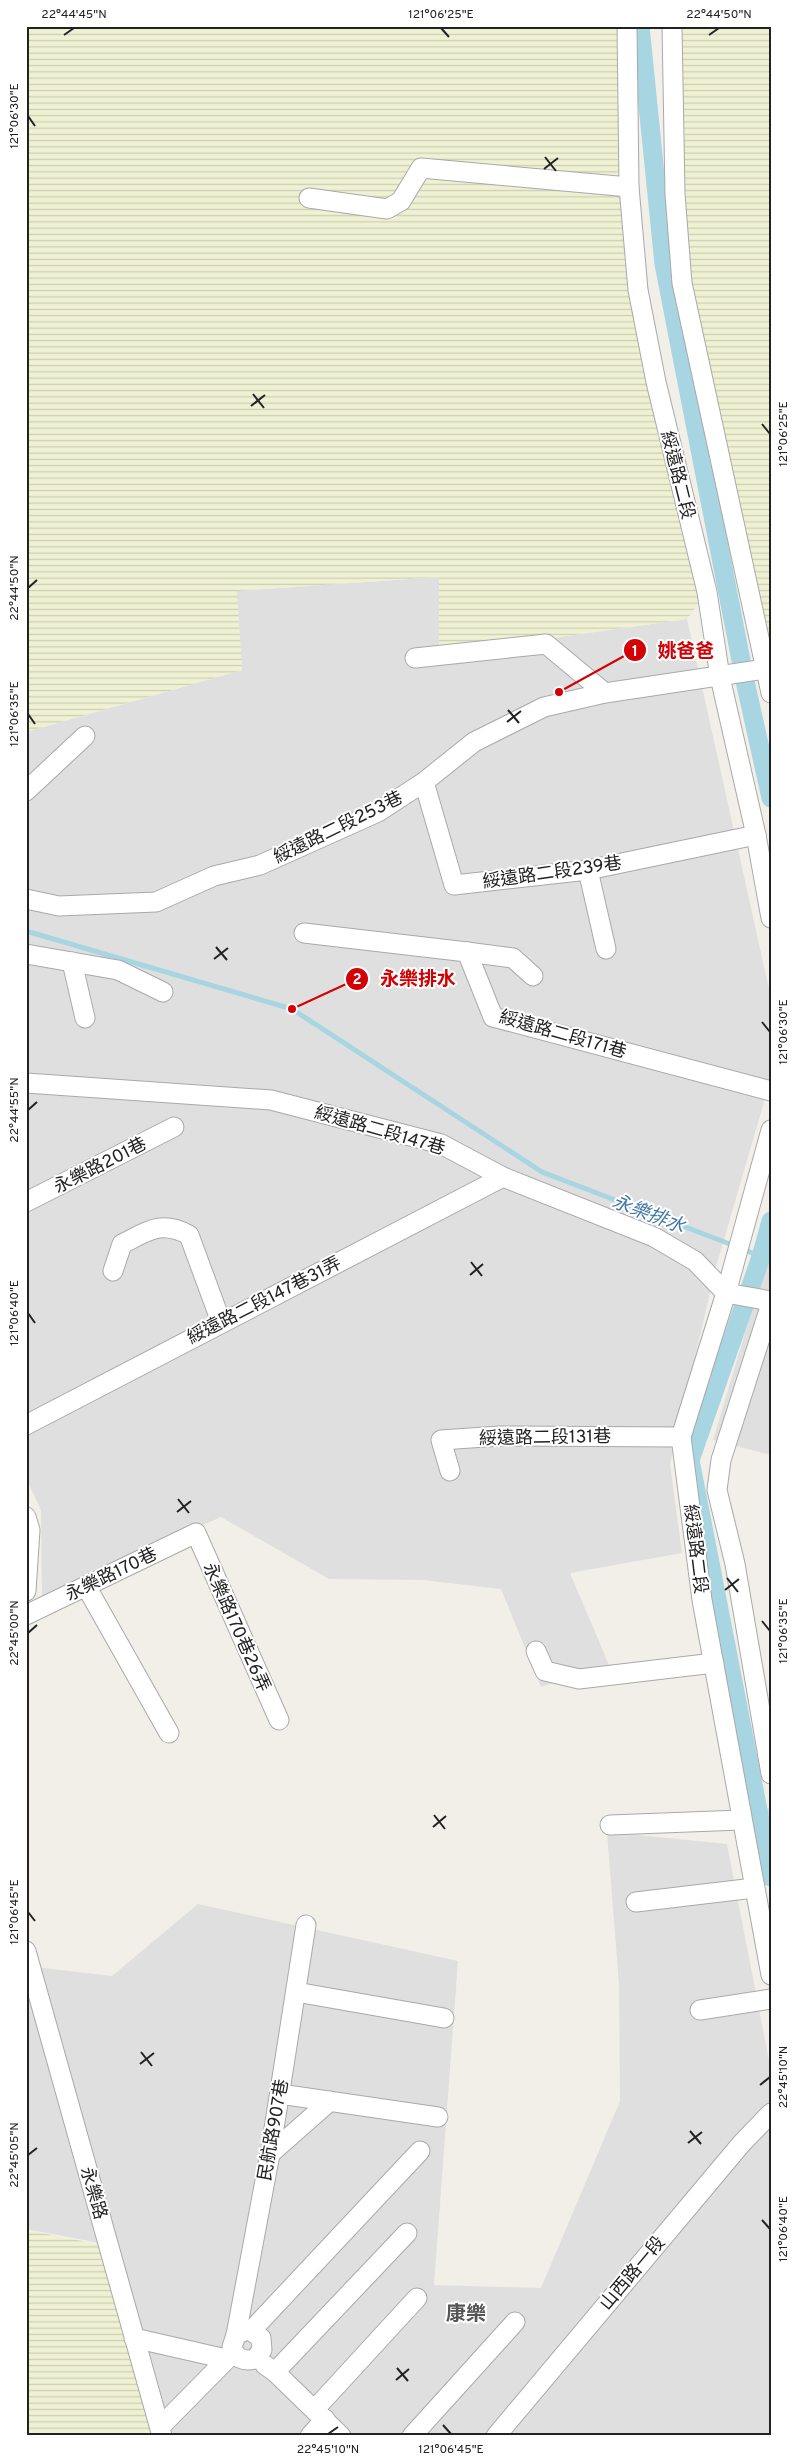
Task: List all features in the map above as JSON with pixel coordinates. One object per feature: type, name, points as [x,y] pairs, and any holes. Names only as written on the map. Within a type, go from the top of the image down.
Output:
[{"type":"street","name":"綏遠路二段","points":[[627,26],[628,187],[638,290],[656,382],[707,592],[720,677],[756,835],[771,918]]},
{"type":"street","points":[[672,26],[675,194],[682,283],[764,669],[771,693]]},
{"type":"street","points":[[309,198],[387,209],[401,201],[421,168],[628,187]]},
{"type":"street","points":[[415,658],[546,644],[605,693]]},
{"type":"street","name":"綏遠路二段253巷","points":[[26,898],[59,906],[156,902],[214,876],[260,865],[378,812],[424,782],[474,742],[544,707],[605,693],[764,669]]},
{"type":"street","points":[[26,791],[85,736]]},
{"type":"street","name":"綏遠路二段239巷","points":[[424,782],[454,885],[588,870],[756,835]]},
{"type":"street","points":[[588,870],[606,949]]},
{"type":"street","points":[[304,933],[513,958],[533,976]]},
{"type":"street","name":"綏遠路二段171巷","points":[[467,952],[494,1017],[771,1091]]},
{"type":"street","points":[[26,954],[118,970],[163,992]]},
{"type":"street","points":[[72,962],[85,1018]]},
{"type":"street","name":"綏遠路二段147巷","points":[[26,1083],[272,1100],[441,1144],[503,1177],[654,1237],[695,1260],[728,1285]]},
{"type":"street","name":"永樂路201巷","points":[[26,1202],[174,1127]]},
{"type":"street","name":"綏遠路二段","points":[[771,1130],[728,1285],[681,1436],[702,1600],[771,1975]]},
{"type":"street","name":"綏遠路二段147巷31弄","points":[[26,1424],[503,1177]]},
{"type":"street","points":[[113,1271],[122,1244],[151,1229],[174,1227],[189,1235],[221,1322]]},
{"type":"street","points":[[728,1285],[771,1302]]},
{"type":"street","name":"綏遠路二段","points":[[771,1302],[721,1460],[717,1490],[735,1564],[771,1774]]},
{"type":"street","name":"綏遠路二段131巷","points":[[450,1471],[441,1440],[500,1436],[681,1436]]},
{"type":"street","points":[[26,1517],[30,1530],[26,1591]]},
{"type":"street","name":"永樂路170巷","points":[[26,1615],[196,1533]]},
{"type":"street","name":"永樂路170巷26弄","points":[[196,1533],[279,1720]]},
{"type":"street","points":[[86,1586],[170,1734]]},
{"type":"street","points":[[536,1651],[545,1671],[579,1679],[714,1663]]},
{"type":"street","points":[[610,1825],[742,1820]]},
{"type":"street","points":[[636,1902],[754,1888]]},
{"type":"street","name":"民航路907巷","points":[[237,2344],[280,2094],[306,1925]]},
{"type":"street","name":"永樂路","points":[[26,1951],[161,2431]]},
{"type":"street","points":[[296,1992],[444,2018]]},
{"type":"street","points":[[700,2010],[771,1999]]},
{"type":"street","points":[[280,2094],[438,2117]]},
{"type":"street","points":[[270,2154],[330,2101]]},
{"type":"street","name":"山西路一段","points":[[496,2436],[742,2142],[771,2113]]},
{"type":"street","points":[[161,2431],[237,2344],[420,2152]]},
{"type":"street","points":[[275,2372],[406,2233]]},
{"type":"street","points":[[310,2436],[320,2414],[417,2298]]},
{"type":"street","points":[[412,2436],[515,2322]]},
{"type":"street","points":[[134,2338],[237,2344],[261,2338],[262,2350],[255,2359]]},
{"type":"street","points":[[237,2344],[243,2360],[255,2359],[275,2372],[341,2436]]},
{"type":"shaded area","points":[[439,577],[439,654],[687,619],[771,998],[771,1078],[716,1267],[670,1464],[682,1553],[570,1573],[609,1665],[541,1687],[501,1589],[423,1580],[329,1579],[221,1517],[42,1597],[41,1510],[26,1478],[26,732],[242,670],[236,591]]},
{"type":"shaded area","points":[[771,1246],[771,1455],[713,1440]]},
{"type":"shaded area","points":[[771,1807],[771,1885],[755,1812]]},
{"type":"shaded area","points":[[607,1832],[727,1844],[771,2071],[771,2436],[169,2436],[115,2246],[26,2229],[26,1966],[112,1976],[198,1904],[458,1961],[434,2285],[541,2288],[620,2101],[619,1985]]},
{"type":"green space","points":[[26,26],[627,26],[638,290],[707,592],[687,619],[439,654],[439,577],[237,591],[242,670],[26,732]]},
{"type":"green space","points":[[672,26],[771,26],[771,668],[682,283]]},
{"type":"green space","points":[[26,2230],[108,2246],[162,2436],[26,2436]]},
{"type":"waterway","points":[[640,26],[664,264],[745,681],[771,798]]},
{"type":"waterway","name":"永樂排水","points":[[26,931],[292,1009],[542,1172],[735,1246]]},
{"type":"waterway","points":[[771,1221],[761,1257],[690,1460],[771,1877]]},
{"type":"waterway","name":"永樂排水","points":[[743,1249],[761,1257]]},
{"type":"place","name":"姚爸爸","points":[[559,692]]},
{"type":"place","name":"永樂排水","points":[[292,1009]]},
{"type":"district","name":"康樂","points":[[466,2313]]}]
